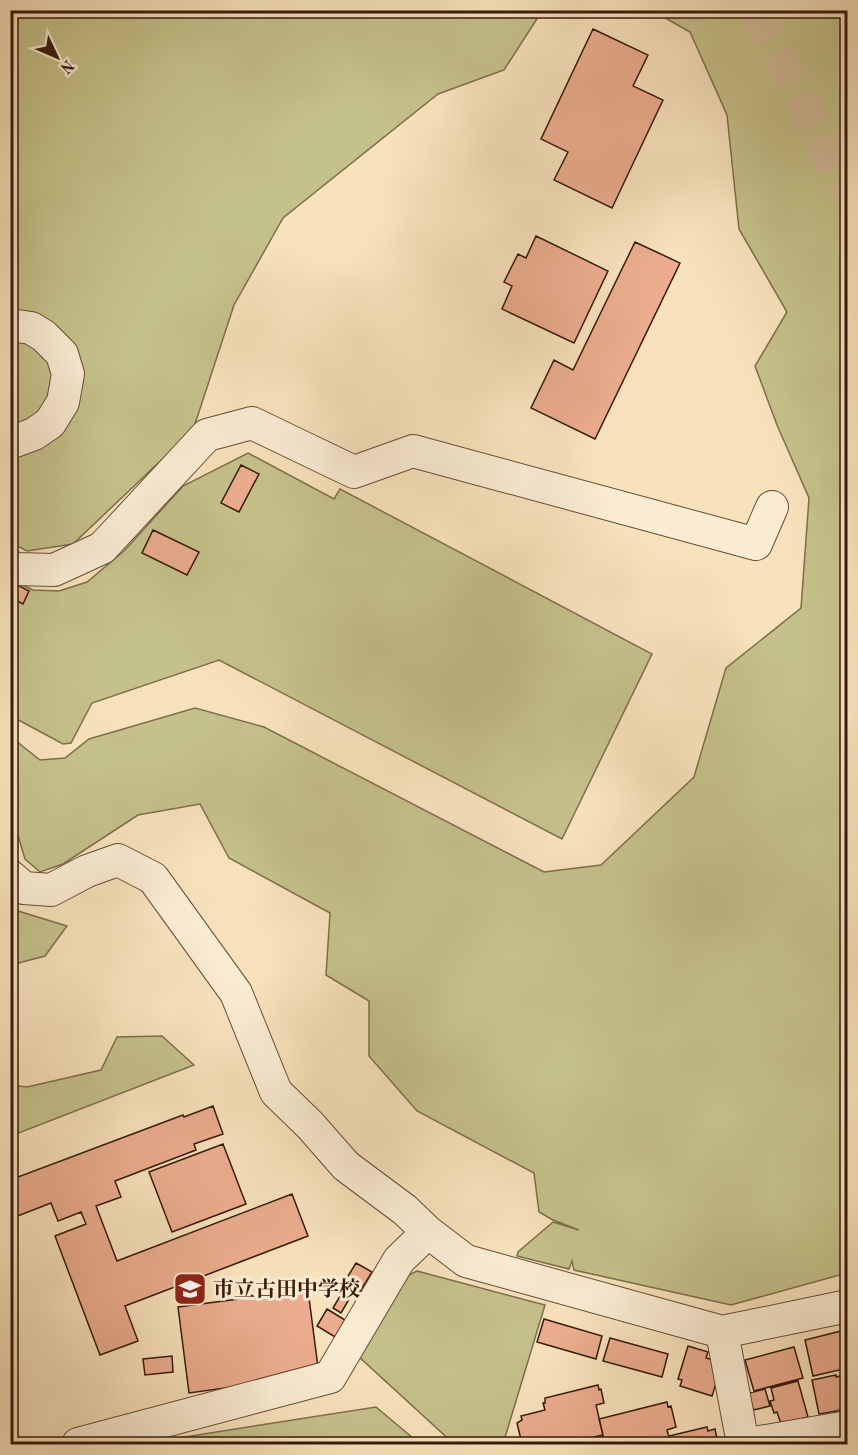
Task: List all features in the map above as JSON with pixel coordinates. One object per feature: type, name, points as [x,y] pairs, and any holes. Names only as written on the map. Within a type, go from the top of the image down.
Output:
[{"type":"street","points":[[10,326],[31,328],[45,336],[62,354],[68,374],[63,402],[50,423],[34,434],[10,441]]},
{"type":"street","points":[[10,566],[16,569],[54,570],[102,548],[207,435],[252,423],[354,472],[413,451],[756,544],[772,507]]},
{"type":"street","points":[[10,876],[24,888],[51,890],[87,871],[118,860],[153,878],[236,993],[276,1092],[310,1125],[346,1166],[405,1210],[428,1232],[466,1261],[722,1332],[848,1306]]},
{"type":"street","points":[[78,1444],[330,1377],[399,1260],[428,1232]]},
{"type":"street","points":[[722,1332],[743,1444]]},
{"type":"street","points":[[748,1444],[848,1427]]},
{"type":"shaded area","points":[[10,11],[542,11],[504,70],[438,94],[283,218],[234,305],[193,430],[73,544],[27,551],[10,542]]},
{"type":"shaded area","points":[[653,11],[847,11],[847,1273],[731,1305],[574,1270],[572,1261],[569,1269],[517,1256],[518,1252],[553,1222],[579,1230],[539,1212],[534,1173],[417,1111],[369,1056],[369,1001],[326,975],[330,913],[229,858],[200,804],[138,815],[63,864],[40,872],[25,859],[11,812],[11,737],[40,760],[65,758],[89,739],[195,708],[264,727],[544,872],[601,865],[694,777],[726,668],[801,608],[809,498],[777,425],[755,366],[787,312],[739,229],[727,115],[690,32]]},
{"type":"shaded area","points":[[248,453],[334,499],[340,489],[652,654],[562,839],[219,660],[92,703],[71,743],[63,744],[11,716],[11,579],[33,590],[59,591],[87,582],[124,551],[183,486]]},
{"type":"shaded area","points":[[11,902],[18,911],[67,926],[45,956],[11,965]]},
{"type":"shaded area","points":[[162,1036],[194,1065],[11,1136],[11,1085],[27,1087],[101,1070],[117,1037]]},
{"type":"shaded area","points":[[417,1271],[545,1305],[503,1444],[454,1444],[357,1355],[402,1278]]},
{"type":"shaded area","points":[[376,1407],[420,1444],[166,1444],[165,1440]]},
{"type":"building","points":[[593,29],[648,55],[633,86],[663,100],[612,208],[554,180],[568,152],[541,139]]},
{"type":"building","points":[[536,236],[608,271],[574,343],[502,309],[512,286],[504,282],[518,254],[526,258]]},
{"type":"building","points":[[635,242],[680,263],[595,439],[531,408],[554,360],[573,370]]},
{"type":"building","points":[[241,465],[259,474],[239,512],[221,503]]},
{"type":"building","points":[[153,530],[199,552],[187,575],[142,553]]},
{"type":"building","points":[[10,581],[29,591],[23,604],[10,597]]},
{"type":"building","points":[[213,1106],[223,1134],[194,1144],[196,1150],[115,1181],[121,1197],[96,1206],[117,1261],[292,1194],[308,1236],[125,1306],[138,1341],[100,1355],[55,1236],[86,1224],[81,1212],[58,1221],[51,1203],[15,1217],[10,1204],[10,1180],[183,1115],[184,1117]]},
{"type":"building","points":[[223,1144],[246,1204],[172,1232],[149,1172]]},
{"type":"building","points":[[356,1263],[372,1272],[358,1295],[342,1286]]},
{"type":"building","points":[[308,1290],[319,1375],[189,1393],[178,1307]]},
{"type":"building","points":[[343,1291],[351,1296],[341,1313],[333,1308]]},
{"type":"building","points":[[327,1309],[345,1320],[335,1337],[317,1326]]},
{"type":"building","points":[[544,1319],[602,1336],[596,1359],[537,1342]]},
{"type":"building","points":[[845,1330],[848,1338],[848,1368],[813,1376],[805,1340]]},
{"type":"building","points":[[610,1338],[668,1354],[662,1377],[603,1361]]},
{"type":"building","points":[[688,1346],[708,1352],[706,1358],[717,1361],[720,1371],[712,1396],[680,1386],[682,1380],[678,1379]]},
{"type":"building","points":[[794,1347],[803,1378],[754,1391],[745,1360]]},
{"type":"building","points":[[172,1356],[173,1372],[145,1375],[143,1359]]},
{"type":"building","points":[[848,1374],[848,1409],[819,1414],[812,1380]]},
{"type":"building","points":[[798,1381],[808,1417],[781,1424],[770,1401],[774,1400],[771,1388]]},
{"type":"building","points":[[598,1385],[604,1403],[596,1405],[603,1435],[563,1444],[522,1444],[517,1423],[522,1420],[521,1416],[545,1410],[543,1403],[545,1403],[545,1398]]},
{"type":"building","points":[[765,1389],[770,1406],[753,1410],[749,1393]]},
{"type":"building","points":[[667,1402],[668,1407],[671,1406],[676,1427],[667,1430],[671,1444],[605,1444],[599,1419]]},
{"type":"building","points":[[707,1427],[708,1431],[715,1429],[718,1444],[671,1444],[669,1436]]},
{"type":"tunnel","points":[[756,10],[848,194]]},
{"type":"place","name":"市立古田中学校","points":[[190,1289]]}]
